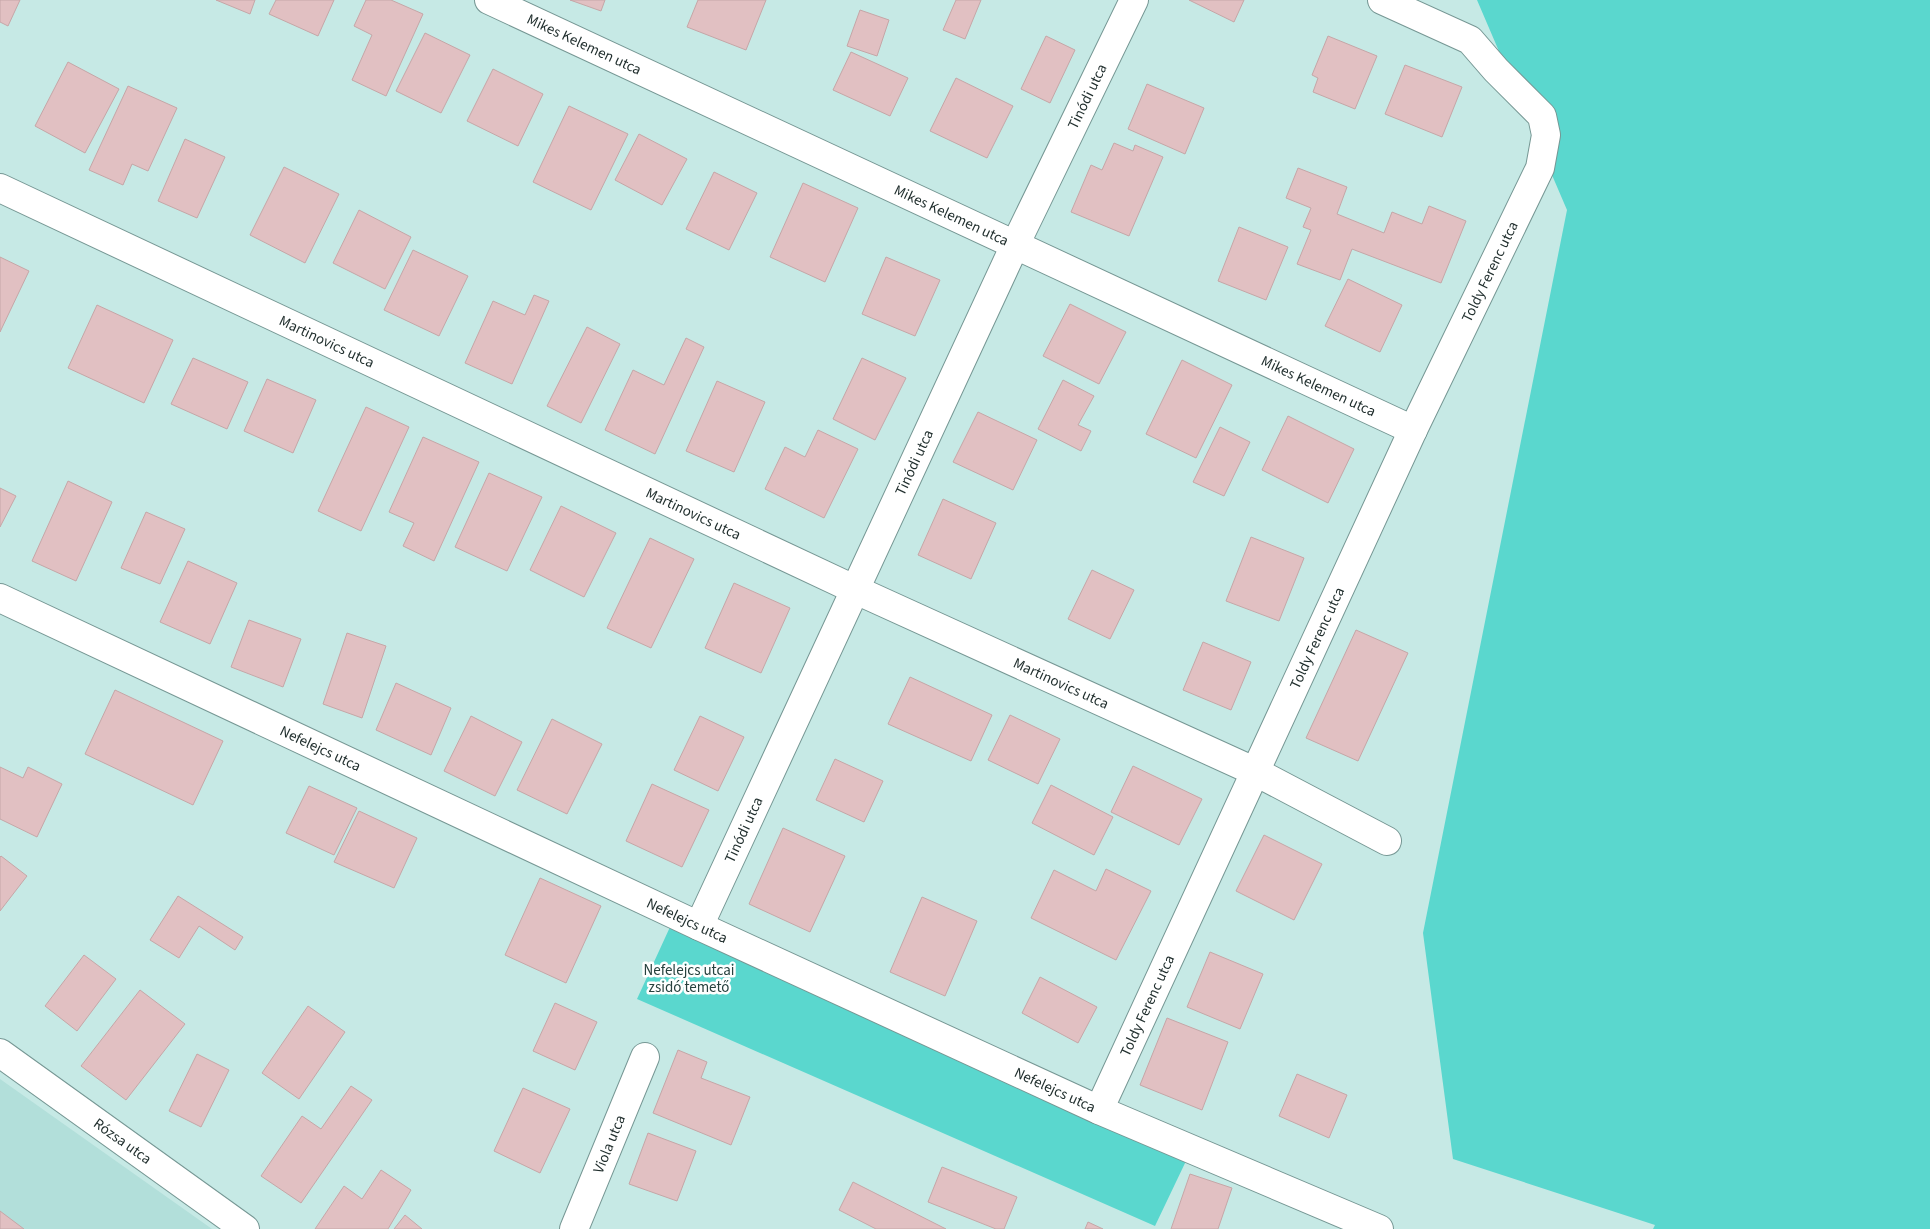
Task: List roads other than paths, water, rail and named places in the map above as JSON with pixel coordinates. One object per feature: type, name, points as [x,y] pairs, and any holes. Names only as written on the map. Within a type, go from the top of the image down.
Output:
[{"type":"street","name":"Mikes Kelemen utca","points":[[489,0],[1413,430]]},
{"type":"street","name":"Tinódi utca","points":[[699,926],[1015,245],[1134,0]]},
{"type":"street","name":"Toldy Ferenc utca","points":[[1099,1110],[1413,430],[1540,168],[1546,135],[1542,116],[1496,70],[1470,40],[1382,0]]},
{"type":"street","name":"Martinovics utca","points":[[0,188],[856,590],[1256,772],[1387,841]]},
{"type":"street","name":"Nefelejcs utca","points":[[0,598],[699,926],[1099,1110],[1379,1229]]},
{"type":"street","name":"Rózsa utca","points":[[0,1053],[245,1229]]},
{"type":"street","name":"Viola utca","points":[[574,1229],[645,1057]]},
{"type":"park label","name":"Nefelejcs utcai zsidó temető","points":[[689,978]]}]
